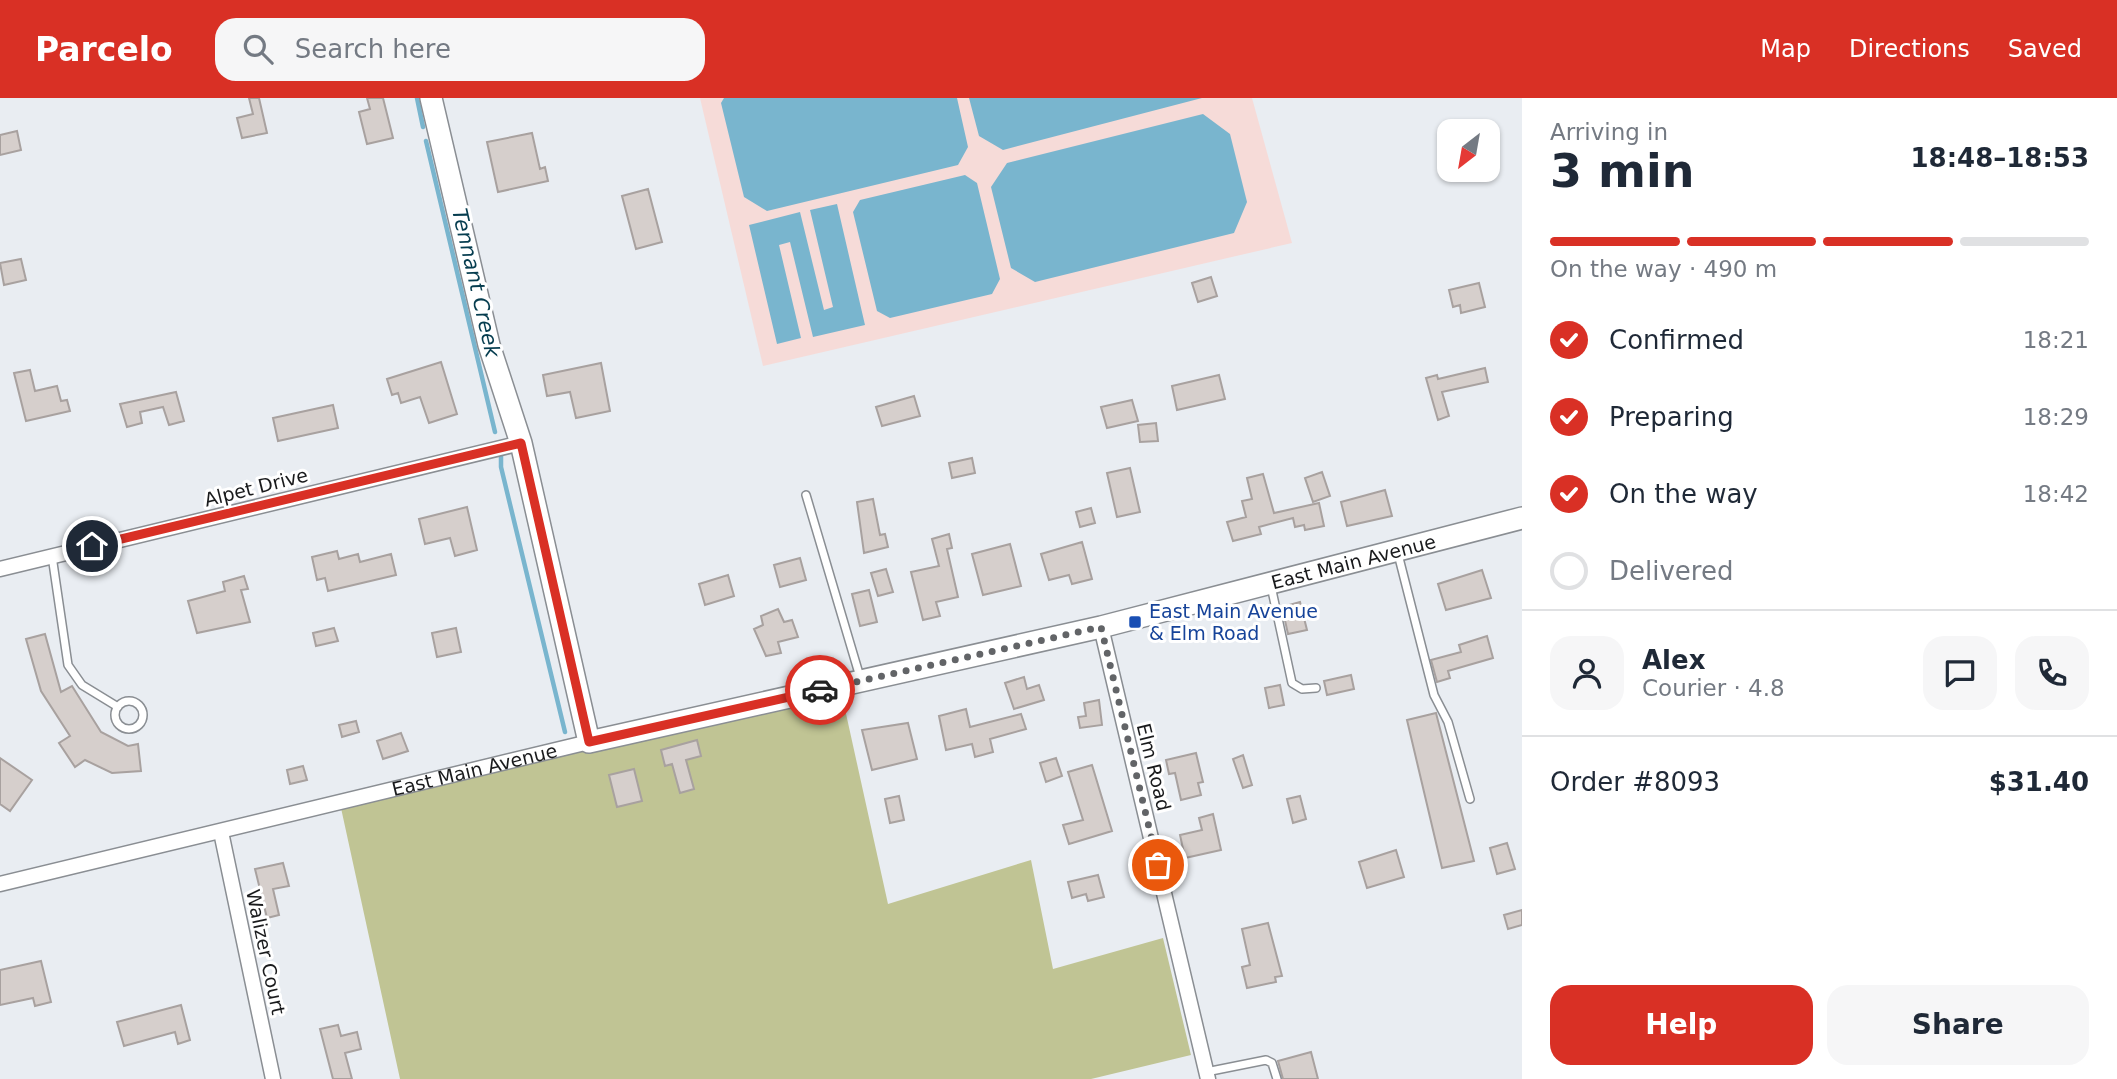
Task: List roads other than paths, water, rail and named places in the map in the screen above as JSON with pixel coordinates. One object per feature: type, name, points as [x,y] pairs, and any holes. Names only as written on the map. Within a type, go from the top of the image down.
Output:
[{"type":"street","points":[[431,98],[489,345],[521,443],[589,742]]},
{"type":"street","name":"Alpet Drive","points":[[0,569],[521,443]]},
{"type":"street","name":"East Main Avenue","points":[[0,884],[589,742],[1101,627],[1522,518]]},
{"type":"street","name":"Elm Road","points":[[1101,627],[1207,1075]]},
{"type":"street","name":"Walizer Court","points":[[221,832],[273,1079]]},
{"type":"lane","points":[[806,495],[861,681]]},
{"type":"lane","points":[[1397,550],[1434,695],[1448,722],[1470,799]]},
{"type":"lane","points":[[52,556],[68,665],[82,685],[118,706]]},
{"type":"lane","points":[[1270,582],[1292,682],[1302,689],[1316,688]]},
{"type":"lane","points":[[1207,1075],[1266,1060],[1272,1063],[1277,1079]]},
{"type":"water","points":[[724,98],[957,98],[968,147],[958,165],[767,211],[744,197],[721,103]]},
{"type":"water","points":[[969,98],[1202,98],[1003,150],[979,136]]},
{"type":"water","points":[[1203,114],[1230,134],[1247,202],[1234,233],[1035,282],[1011,268],[991,187],[1007,163]]},
{"type":"water","points":[[965,175],[977,183],[1000,279],[992,294],[890,318],[877,311],[853,212],[860,200]]},
{"type":"water","points":[[837,204],[865,325],[813,337],[790,242],[779,245],[801,338],[777,344],[749,225],[800,212],[824,310],[833,307],[810,210]]},
{"type":"waterway","name":"Tennant Creek","points":[[417,98],[423,127]]},
{"type":"waterway","name":"Tennant Creek","points":[[426,141],[495,432]]},
{"type":"waterway","name":"Tennant Creek","points":[[501,456],[501,467],[565,732]]},
{"type":"place","name":"East Main Avenue & Elm Road","points":[[1135,622]]}]
